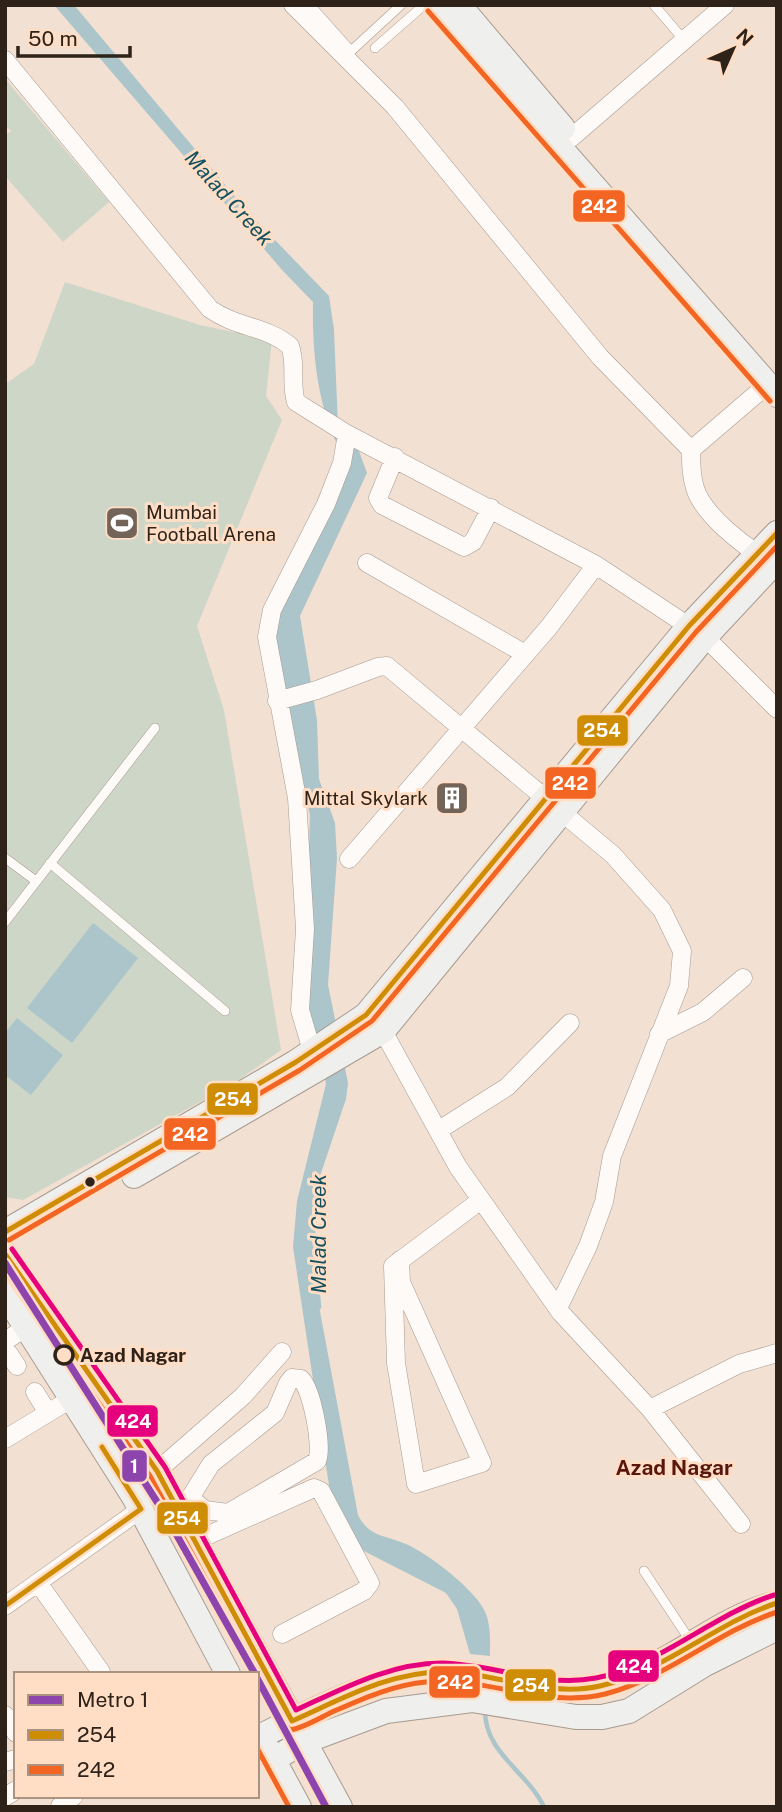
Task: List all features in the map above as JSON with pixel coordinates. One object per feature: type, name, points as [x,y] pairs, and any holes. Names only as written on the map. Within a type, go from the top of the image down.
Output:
[{"type":"street","points":[[293,5],[395,107],[600,357],[691,450],[695,490],[703,504],[736,538],[771,561]]},
{"type":"street","points":[[435,5],[774,387]]},
{"type":"street","points":[[459,5],[774,387]]},
{"type":"street","points":[[571,138],[725,5]]},
{"type":"street","points":[[6,62],[210,309],[230,322],[263,331],[290,346],[295,360],[291,387],[296,402],[347,434],[596,565],[697,631],[777,709]]},
{"type":"street","points":[[691,450],[774,387]]},
{"type":"street","points":[[327,1051],[300,1010],[304,889],[297,799],[267,637],[272,610],[326,504],[342,463],[347,434]]},
{"type":"street","points":[[395,457],[378,498],[382,505],[468,547],[491,508]]},
{"type":"street","points":[[5,1232],[327,1051],[383,1031],[554,805],[697,631],[771,561],[777,534]]},
{"type":"street","points":[[367,563],[525,654]]},
{"type":"street","points":[[349,859],[525,654],[596,565]]},
{"type":"street","points":[[280,696],[387,666],[612,855],[653,899],[682,951],[679,986],[612,1156],[604,1202],[588,1247],[558,1308]]},
{"type":"street","points":[[5,1249],[327,1051],[366,1015],[554,805]]},
{"type":"street","points":[[659,1034],[703,1012],[743,978]]},
{"type":"street","points":[[439,1130],[507,1087],[570,1023]]},
{"type":"street","points":[[383,1031],[458,1167],[558,1308],[650,1409],[741,1524]]},
{"type":"street","points":[[400,1260],[401,1282],[482,1463],[416,1484],[396,1363],[393,1266],[400,1260],[481,1200]]},
{"type":"street","points":[[5,1254],[71,1399],[141,1509],[227,1672]]},
{"type":"street","points":[[5,1294],[36,1321],[182,1502],[193,1542],[340,1807]]},
{"type":"street","points":[[5,1341],[36,1321]]},
{"type":"street","points":[[157,1471],[243,1396],[282,1352]]},
{"type":"street","points":[[650,1409],[739,1364],[758,1361],[777,1353]]},
{"type":"street","points":[[758,1361],[777,1365]]},
{"type":"street","points":[[296,1377],[301,1379],[308,1387],[320,1451],[317,1461],[228,1513],[205,1510],[182,1502],[211,1464],[270,1418],[288,1383],[296,1377]]},
{"type":"street","points":[[35,1392],[48,1413]]},
{"type":"street","points":[[5,1439],[71,1399]]},
{"type":"street","points":[[193,1542],[314,1488],[321,1491],[370,1583],[364,1591],[282,1634]]},
{"type":"street","points":[[5,1606],[141,1509]]},
{"type":"street","points":[[38,1584],[101,1672]]},
{"type":"street","points":[[699,1654],[757,1608],[777,1603]]},
{"type":"street","points":[[274,1759],[298,1731],[405,1676],[440,1672],[483,1689],[539,1699],[568,1690],[624,1680],[777,1628]]},
{"type":"street","points":[[298,1731],[259,1732],[299,1807]]},
{"type":"lane","points":[[310,5],[351,51],[401,5]]},
{"type":"lane","points":[[375,48],[424,5]]},
{"type":"lane","points":[[654,5],[684,40]]},
{"type":"lane","points":[[5,922],[155,728]]},
{"type":"lane","points":[[5,858],[36,881]]},
{"type":"lane","points":[[50,863],[225,1011]]},
{"type":"lane","points":[[645,1571],[699,1654]]},
{"type":"shaded area","points":[[6,80],[109,202],[63,242],[5,176],[5,136],[11,131],[5,125]]},
{"type":"shaded area","points":[[65,282],[200,325],[272,340],[266,396],[282,420],[197,626],[224,710],[281,1050],[236,1082],[23,1200],[5,1197],[5,384],[34,364]]},
{"type":"water","points":[[54,5],[74,5],[247,211],[329,296],[334,330],[338,426],[355,440],[367,473],[300,616],[317,720],[319,779],[335,823],[337,858],[328,985],[348,1083],[346,1099],[319,1179],[313,1274],[358,1515],[367,1528],[426,1555],[463,1584],[481,1605],[488,1619],[490,1656],[470,1654],[457,1609],[446,1593],[362,1550],[333,1512],[293,1247],[297,1201],[326,1084],[323,1060],[304,1013],[310,815],[275,639],[276,615],[348,464],[323,407],[314,344],[313,302],[283,271]]},
{"type":"water","points":[[93,923],[138,958],[72,1043],[27,1008]]},
{"type":"water","points":[[17,1018],[63,1055],[31,1095],[5,1075],[5,1033]]},
{"type":"waterway","name":"Malad Creek","points":[[314,1253],[319,1307]]},
{"type":"waterway","name":"Malad Creek","points":[[485,1709],[491,1738],[537,1794],[544,1807]]},
{"type":"metro line","name":"1","points":[[5,1263],[166,1516],[254,1672]]},
{"type":"metro line","name":"1","points":[[259,1682],[326,1807]]},
{"type":"transit line","name":"242","points":[[428,11],[770,401]]},
{"type":"transit line","name":"254","points":[[5,1232],[296,1062],[366,1015],[689,626],[777,533]]},
{"type":"transit line","name":"242","points":[[9,1240],[300,1070],[372,1021],[696,632],[777,546]]},
{"type":"transit line","name":"424","points":[[12,1249],[165,1467],[296,1710],[385,1672],[423,1664],[461,1664],[557,1680],[596,1678],[642,1663],[729,1615],[774,1595]]},
{"type":"transit line","name":"254","points":[[5,1254],[157,1471],[292,1721],[365,1689],[422,1673],[462,1673],[560,1689],[600,1686],[646,1670],[732,1622],[777,1603]]},
{"type":"transit line","name":"242","points":[[5,1270],[150,1476],[256,1672]]},
{"type":"transit line","name":"254","points":[[5,1606],[141,1509],[102,1447]]},
{"type":"transit line","name":"242","points":[[259,1679],[285,1726],[291,1730],[376,1694],[426,1682],[471,1683],[537,1695],[582,1698],[628,1687],[733,1631],[777,1612]]},
{"type":"transit line","name":"242","points":[[259,1752],[289,1807]]},
{"type":"place","name":"Mumbai Football Arena","points":[[122,523]]},
{"type":"place","name":"Mittal Skylark","points":[[452,798]]},
{"type":"place","name":"Azad Nagar","points":[[64,1355]]},
{"type":"district","name":"Azad Nagar","points":[[674,1467]]}]
